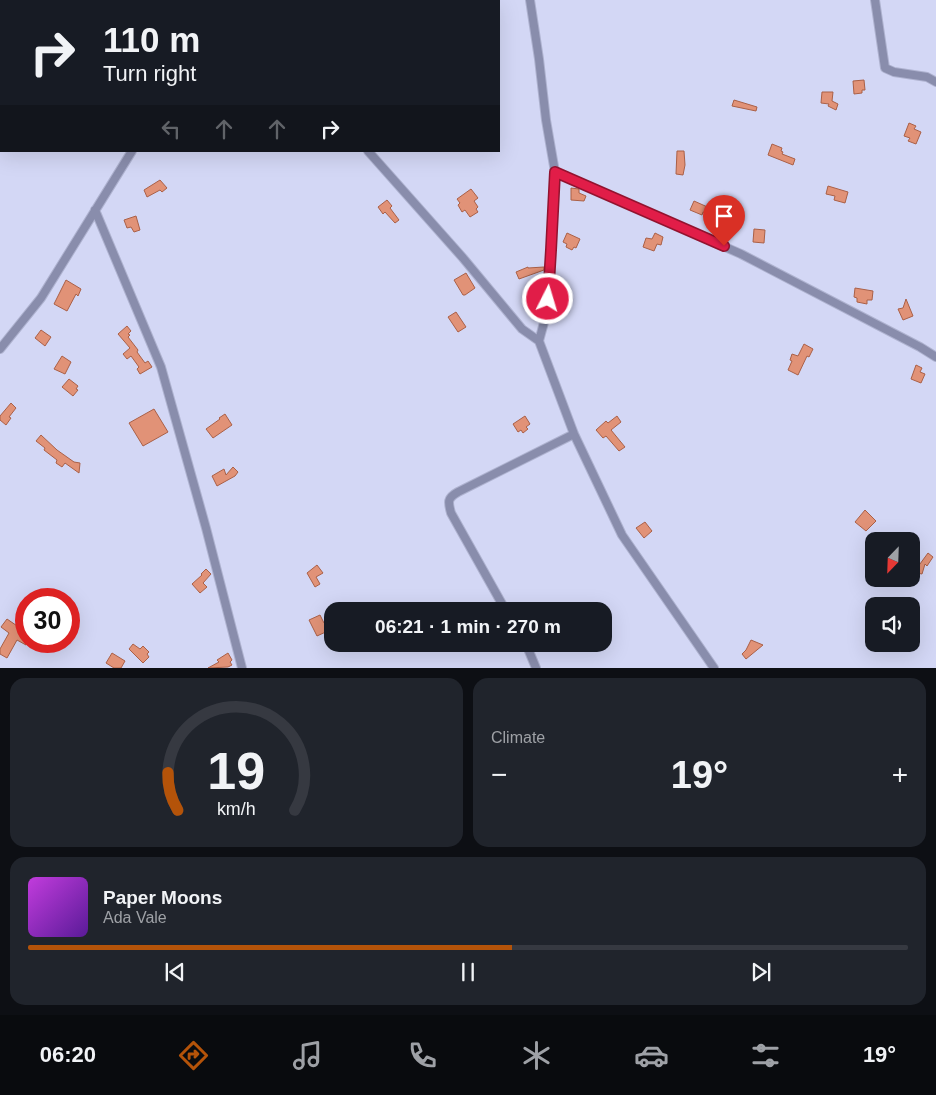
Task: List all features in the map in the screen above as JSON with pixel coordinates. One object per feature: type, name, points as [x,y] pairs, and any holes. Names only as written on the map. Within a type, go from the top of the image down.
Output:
[{"type":"street","points":[[530,0],[555,172],[546,316],[539,341]]},
{"type":"street","points":[[875,0],[885,68],[894,72],[927,77],[936,82]]},
{"type":"street","points":[[0,349],[41,298],[131,152]]},
{"type":"street","points":[[369,152],[463,258],[522,329],[539,341],[574,434],[622,535],[714,668]]},
{"type":"street","points":[[555,172],[741,254],[936,357]]},
{"type":"street","points":[[95,210],[161,368],[206,528],[242,668]]},
{"type":"street","points":[[501,602],[451,513],[448,504],[449,499],[458,492],[574,434]]},
{"type":"street","points":[[529,652],[536,668]]},
{"type":"building","points":[[864,80],[865,90],[862,90],[862,93],[854,94],[853,81]]},
{"type":"building","points":[[822,92],[833,92],[832,101],[838,104],[836,110],[828,106],[829,104],[821,103]]},
{"type":"building","points":[[734,100],[757,107],[756,111],[732,106]]},
{"type":"building","points":[[909,123],[916,126],[914,129],[921,132],[916,144],[908,141],[910,138],[904,136]]},
{"type":"building","points":[[772,144],[782,148],[782,154],[795,159],[793,165],[768,155]]},
{"type":"building","points":[[677,151],[684,151],[685,165],[683,175],[676,174]]},
{"type":"building","points":[[160,180],[167,188],[162,192],[160,190],[147,197],[144,190]]},
{"type":"building","points":[[828,186],[848,192],[845,203],[834,200],[835,196],[826,194]]},
{"type":"building","points":[[571,188],[579,189],[579,193],[586,196],[584,201],[571,200]]},
{"type":"building","points":[[471,189],[478,198],[474,201],[478,207],[476,209],[478,212],[470,217],[465,210],[462,212],[457,199]]},
{"type":"building","points":[[387,200],[392,206],[390,208],[399,220],[395,223],[385,212],[383,214],[378,207]]},
{"type":"building","points":[[694,201],[712,209],[710,215],[703,212],[702,215],[690,210]]},
{"type":"building","points":[[136,216],[140,230],[134,232],[131,227],[127,228],[124,220]]},
{"type":"building","points":[[754,229],[765,230],[764,243],[753,242]]},
{"type":"building","points":[[567,233],[580,239],[576,248],[574,247],[572,250],[566,247],[567,244],[563,242]]},
{"type":"building","points":[[655,233],[663,237],[661,245],[657,244],[654,251],[643,247],[646,238],[652,239]]},
{"type":"building","points":[[528,267],[544,267],[544,270],[519,279],[516,272]]},
{"type":"building","points":[[466,273],[475,288],[463,295],[454,280]]},
{"type":"building","points":[[66,280],[81,289],[78,296],[76,294],[67,311],[54,304]]},
{"type":"building","points":[[855,288],[873,291],[872,300],[867,300],[867,304],[857,302],[857,298],[854,297]]},
{"type":"building","points":[[906,299],[913,316],[903,320],[898,309],[903,308]]},
{"type":"building","points":[[456,312],[466,327],[458,332],[448,317]]},
{"type":"building","points":[[127,326],[131,331],[128,337],[138,350],[137,352],[145,363],[148,361],[152,367],[140,374],[137,369],[139,367],[131,356],[127,359],[123,354],[130,348],[118,334]]},
{"type":"building","points":[[41,330],[51,337],[45,346],[35,338]]},
{"type":"building","points":[[804,344],[813,349],[809,357],[807,356],[798,375],[788,370],[792,361],[790,360],[792,354],[798,356]]},
{"type":"building","points":[[62,356],[71,362],[65,374],[54,369]]},
{"type":"building","points":[[916,365],[922,368],[920,372],[925,374],[921,383],[911,379]]},
{"type":"building","points":[[69,379],[78,386],[76,389],[78,390],[73,396],[62,387]]},
{"type":"building","points":[[11,403],[16,408],[6,425],[0,420],[0,416]]},
{"type":"building","points":[[154,409],[168,432],[143,446],[129,423]]},
{"type":"building","points":[[225,414],[232,425],[213,438],[206,429]]},
{"type":"building","points":[[525,416],[530,424],[526,427],[528,429],[523,433],[521,430],[518,432],[513,424]]},
{"type":"building","points":[[617,416],[621,422],[611,430],[625,447],[619,451],[606,436],[603,438],[596,430],[606,421],[608,423]]},
{"type":"building","points":[[41,435],[57,450],[74,462],[80,463],[79,473],[65,463],[62,467],[56,463],[57,460],[36,441]]},
{"type":"building","points":[[233,467],[238,472],[235,476],[217,486],[212,476],[224,469],[226,475]]},
{"type":"building","points":[[865,510],[876,521],[866,531],[855,522]]},
{"type":"building","points":[[645,522],[652,531],[644,538],[636,528]]},
{"type":"building","points":[[928,553],[933,557],[927,566],[925,564],[922,574],[920,574],[920,564]]},
{"type":"building","points":[[317,565],[323,573],[316,577],[320,584],[315,587],[307,573]]},
{"type":"building","points":[[206,569],[211,574],[203,583],[207,587],[200,593],[192,584]]},
{"type":"building","points":[[320,615],[324,623],[324,633],[317,636],[309,620]]},
{"type":"building","points":[[7,619],[15,624],[15,644],[7,658],[0,654],[0,649],[9,633],[1,627]]},
{"type":"building","points":[[751,640],[763,645],[746,659],[742,654]]},
{"type":"building","points":[[133,644],[140,649],[143,646],[149,652],[147,654],[149,657],[143,663],[129,649]]},
{"type":"building","points":[[112,653],[125,661],[121,668],[114,668],[106,663]]},
{"type":"building","points":[[228,653],[232,660],[230,662],[232,665],[208,668],[219,662],[217,660]]},
{"type":"route","points":[[548,299],[555,172],[724,246]]}]
